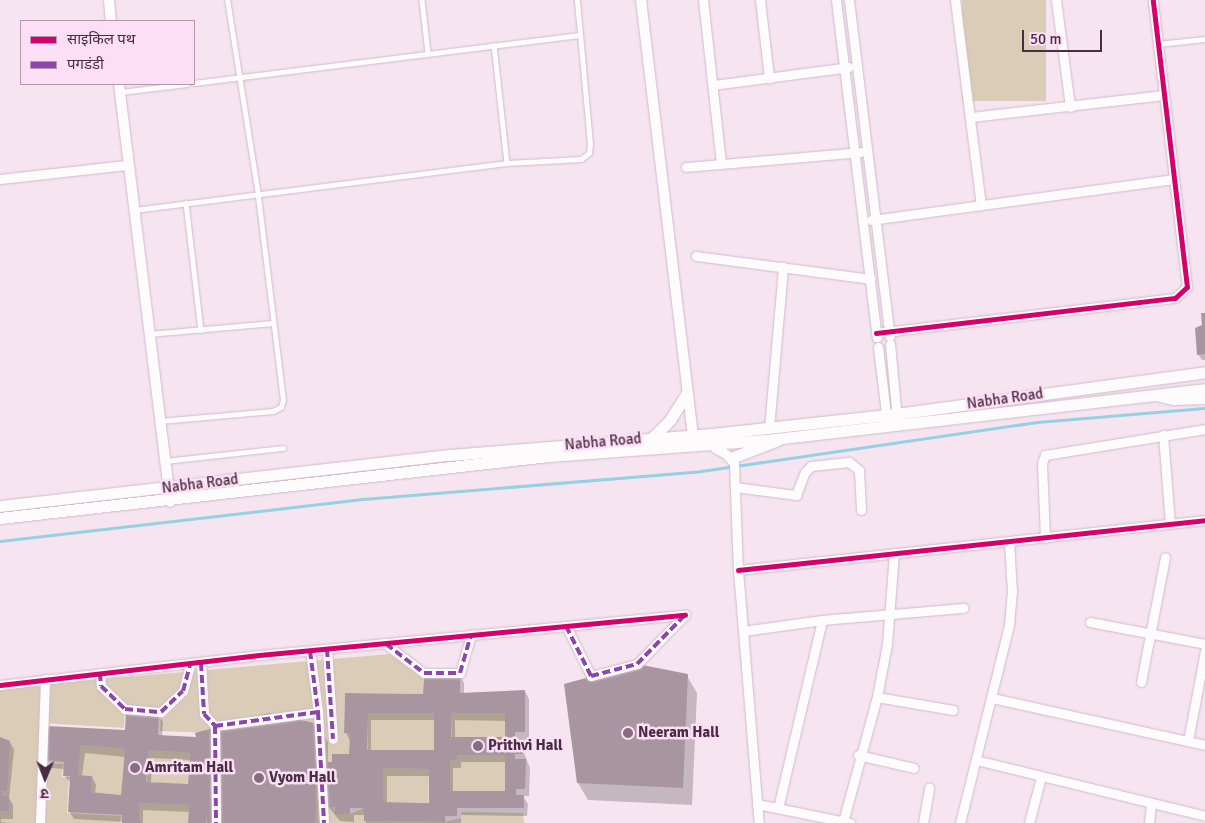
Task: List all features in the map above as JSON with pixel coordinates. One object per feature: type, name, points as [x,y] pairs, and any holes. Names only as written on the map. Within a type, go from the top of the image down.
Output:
[{"type":"main road","name":"Nabha Road","points":[[0,506],[167,488],[694,440],[781,438],[892,419],[1205,372]]},
{"type":"main road","name":"Nabha Road","points":[[713,439],[769,428],[892,419],[1205,389]]},
{"type":"main road","points":[[652,438],[670,420],[687,394]]},
{"type":"main road","name":"Nabha Road","points":[[0,518],[170,502],[478,459],[652,438],[694,440]]},
{"type":"main road","points":[[733,463],[781,438]]},
{"type":"street","points":[[109,0],[111,20]]},
{"type":"street","points":[[641,0],[694,440]]},
{"type":"street","points":[[702,0],[721,164]]},
{"type":"street","points":[[760,0],[769,78]]},
{"type":"street","points":[[836,0],[877,339],[892,419]]},
{"type":"street","points":[[849,0],[890,337],[892,419]]},
{"type":"street","points":[[955,0],[981,205]]},
{"type":"street","points":[[1056,0],[1070,107]]},
{"type":"street","points":[[877,339],[1175,298],[1187,288],[1188,276],[1173,180],[1153,0]]},
{"type":"street","points":[[713,85],[857,66]]},
{"type":"street","points":[[119,88],[126,165],[163,461],[170,502]]},
{"type":"street","points":[[971,117],[1164,95]]},
{"type":"street","points":[[686,167],[868,151]]},
{"type":"street","points":[[0,179],[126,165]]},
{"type":"street","points":[[863,222],[1173,180]]},
{"type":"street","points":[[696,256],[870,279]]},
{"type":"street","points":[[769,428],[783,267]]},
{"type":"street","points":[[1152,394],[1174,400],[1205,399]]},
{"type":"street","points":[[1045,538],[1042,463],[1045,455],[1164,434],[1205,429]]},
{"type":"street","points":[[1164,434],[1170,524]]},
{"type":"street","points":[[713,439],[733,463],[738,570],[759,823]]},
{"type":"street","points":[[735,487],[796,495],[805,472],[811,466],[850,462],[859,470],[862,510]]},
{"type":"street","points":[[738,570],[1205,520]]},
{"type":"street","points":[[960,823],[1009,625],[1012,592],[1009,542]]},
{"type":"street","points":[[757,804],[846,822],[858,755],[876,697],[890,614],[894,553]]},
{"type":"street","points":[[1141,682],[1165,557]]},
{"type":"street","points":[[743,631],[822,620],[964,608]]},
{"type":"street","points":[[0,685],[384,642],[686,615],[637,664],[591,676],[566,626]]},
{"type":"street","points":[[778,808],[822,620]]},
{"type":"street","points":[[1090,622],[1205,644]]},
{"type":"street","points":[[384,642],[424,673],[460,674],[471,634]]},
{"type":"street","points":[[327,649],[333,739]]},
{"type":"street","points":[[310,651],[318,712],[324,823]]},
{"type":"street","points":[[1188,741],[1205,651]]},
{"type":"street","points":[[201,663],[204,714],[215,726],[216,823]]},
{"type":"street","points":[[100,673],[101,686],[125,709],[161,712],[183,691],[190,664]]},
{"type":"street","points":[[40,823],[45,679]]},
{"type":"street","points":[[876,697],[953,710]]},
{"type":"street","points":[[992,698],[1205,745]]},
{"type":"street","points":[[215,726],[318,712]]},
{"type":"street","points":[[858,755],[914,768]]},
{"type":"street","points":[[976,760],[1152,805],[1205,816]]},
{"type":"street","points":[[1029,823],[1041,777]]},
{"type":"street","points":[[923,823],[929,788]]},
{"type":"street","points":[[1149,823],[1152,805]]},
{"type":"lane","points":[[158,421],[273,411],[281,407],[258,195],[227,0]]},
{"type":"lane","points":[[422,0],[428,53]]},
{"type":"lane","points":[[132,210],[507,163],[581,159],[589,153],[577,0]]},
{"type":"lane","points":[[195,83],[579,35]]},
{"type":"lane","points":[[1158,44],[1205,39]]},
{"type":"lane","points":[[494,45],[507,163]]},
{"type":"lane","points":[[119,88],[170,85]]},
{"type":"lane","points":[[186,203],[201,330]]},
{"type":"lane","points":[[148,334],[273,323]]},
{"type":"lane","points":[[163,461],[283,448]]},
{"type":"shaded area","points":[[962,0],[1046,0],[1046,101],[962,101]]},
{"type":"shaded area","points":[[390,654],[423,678],[423,694],[345,693],[344,733],[350,733],[349,754],[332,754],[334,814],[350,814],[364,808],[364,821],[445,822],[461,818],[461,812],[523,813],[524,823],[209,823],[210,733],[160,731],[161,712],[125,709],[124,728],[42,723],[40,764],[63,764],[62,777],[69,777],[67,813],[121,816],[120,823],[0,823],[0,688]]},
{"type":"shaded area","points":[[368,713],[434,713],[434,750],[368,750]]},
{"type":"shaded area","points":[[452,713],[505,713],[505,737],[452,737]]},
{"type":"shaded area","points":[[81,745],[125,749],[121,795],[91,792],[92,776],[78,775]]},
{"type":"shaded area","points":[[149,750],[190,753],[188,785],[147,782]]},
{"type":"shaded area","points":[[457,755],[505,755],[505,791],[450,791],[450,760],[457,760]]},
{"type":"shaded area","points":[[383,768],[429,769],[428,803],[382,802]]},
{"type":"shaded area","points":[[139,803],[189,805],[188,823],[143,823],[139,820]]},
{"type":"building","points":[[1201,313],[1205,313],[1205,354],[1197,355],[1195,328],[1202,325]]},
{"type":"building","name":"Neeram Hall","points":[[637,664],[688,674],[683,788],[577,783],[564,684]]},
{"type":"building","name":"Prithvi Hall","points":[[424,673],[460,673],[460,693],[525,690],[525,732],[515,732],[515,742],[522,742],[522,754],[515,754],[515,759],[526,759],[525,789],[516,789],[516,795],[524,795],[524,808],[457,808],[457,816],[445,816],[445,822],[364,821],[364,808],[350,808],[350,814],[334,814],[335,807],[326,807],[326,762],[332,762],[332,754],[349,754],[350,733],[344,733],[345,693],[423,694]],"holes":[[[368,713],[434,713],[434,750],[367,750]],[[452,713],[505,713],[505,737],[451,737]],[[457,755],[505,755],[505,791],[450,791],[450,760],[457,760]],[[383,768],[429,769],[429,803],[383,802]]]},
{"type":"building","points":[[126,711],[159,713],[158,735],[196,737],[195,733],[269,713],[319,724],[315,823],[207,823],[206,817],[206,823],[188,823],[189,805],[139,803],[139,820],[143,823],[122,823],[122,815],[68,812],[70,776],[63,776],[64,762],[45,760],[47,726],[125,730]],"holes":[[[81,745],[125,749],[121,795],[91,792],[92,776],[78,775]],[[149,750],[190,753],[188,784],[146,782]]]},
{"type":"building","points":[[0,737],[10,741],[7,791],[2,791],[2,796],[9,796],[9,811],[0,811]]},
{"type":"waterway","points":[[0,541],[363,499],[701,471],[1037,422],[1205,408]]},
{"type":"marked path","points":[[566,626],[591,676],[637,664],[685,615]]},
{"type":"marked path","points":[[386,644],[424,673],[460,673],[471,635]]},
{"type":"marked path","points":[[327,649],[333,739]]},
{"type":"marked path","points":[[310,651],[318,712],[324,823]]},
{"type":"marked path","points":[[201,663],[204,714],[215,726],[216,823]]},
{"type":"marked path","points":[[100,673],[101,686],[125,709],[161,712],[183,691],[190,664]]},
{"type":"marked path","points":[[215,726],[318,712]]},
{"type":"cycle path","points":[[876,333],[1175,298],[1187,287],[1153,0]]},
{"type":"cycle path","points":[[738,570],[1205,520]]},
{"type":"cycle path","points":[[0,685],[259,655],[685,615]]},
{"type":"place","name":"Neeram Hall","points":[[628,733]]},
{"type":"place","name":"Prithvi Hall","points":[[478,746]]},
{"type":"place","name":"Amritam Hall","points":[[135,768]]},
{"type":"place","name":"Vyom Hall","points":[[259,778]]}]
